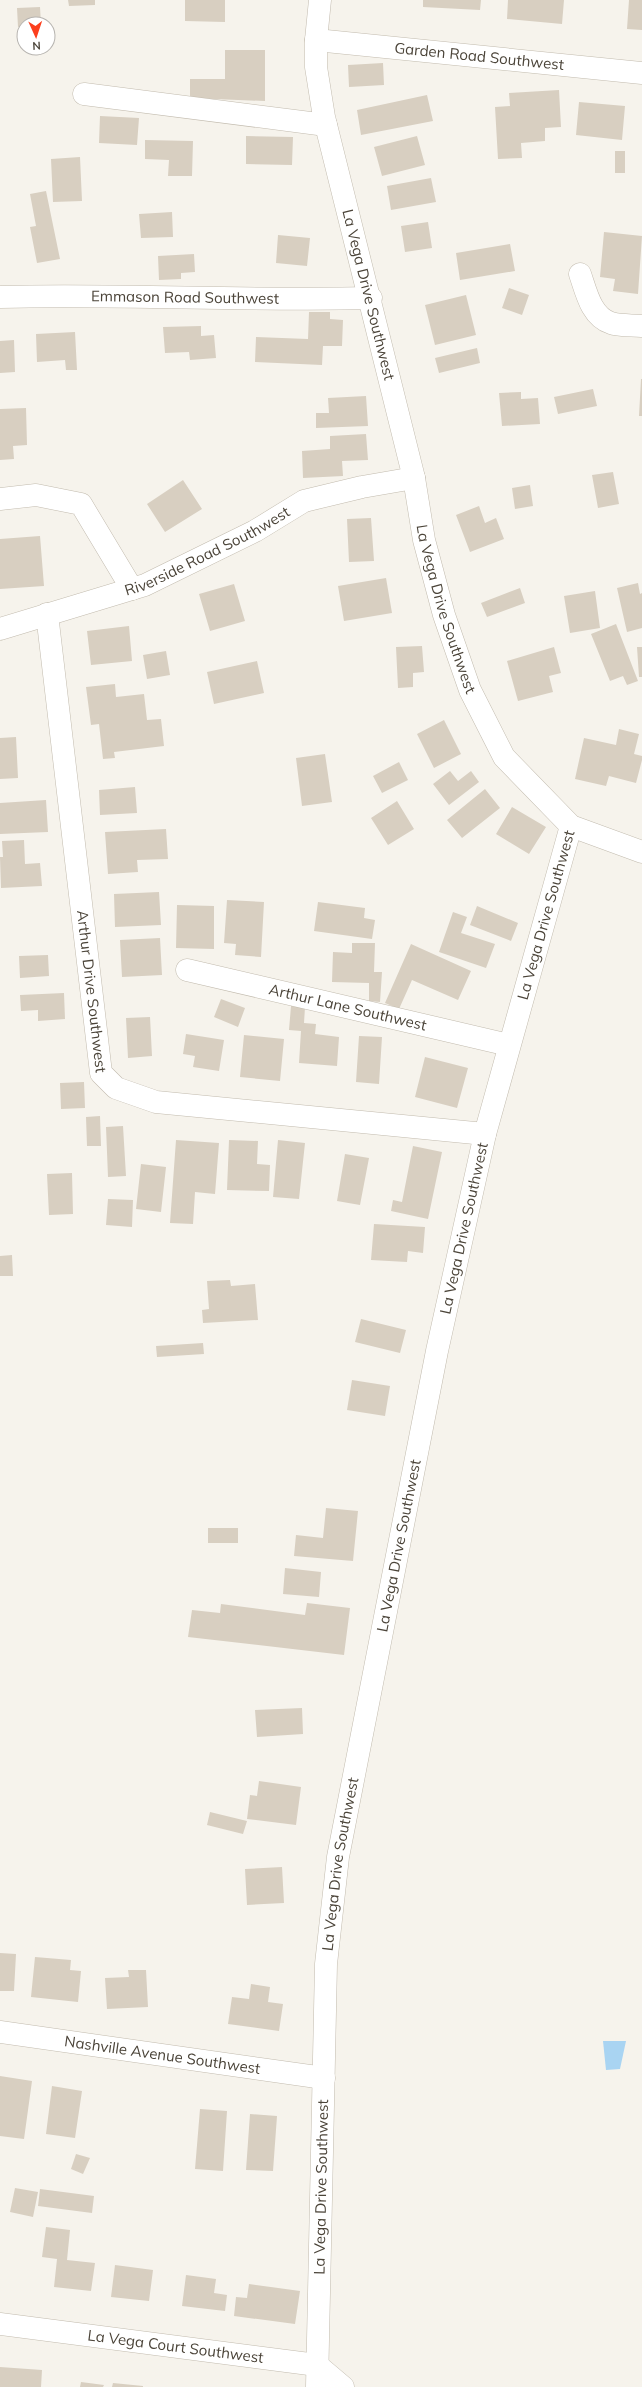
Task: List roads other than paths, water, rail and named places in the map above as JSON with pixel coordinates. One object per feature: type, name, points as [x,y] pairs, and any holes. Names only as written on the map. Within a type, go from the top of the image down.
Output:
[{"type":"street","name":"La Vega Drive Southwest","points":[[317,2387],[326,1964],[338,1857],[434,1366],[485,1134],[571,826],[504,757],[470,690],[442,607],[424,540],[414,478],[371,298],[326,124],[316,67],[316,40],[320,0]]},
{"type":"street","name":"Garden Road Southwest","points":[[316,40],[642,73]]},
{"type":"street","points":[[84,94],[326,124]]},
{"type":"street","points":[[580,274],[592,308],[600,317],[610,323],[642,326]]},
{"type":"street","name":"Emmason Road Southwest","points":[[0,297],[64,296],[298,300],[371,298]]},
{"type":"street","name":"Riverside Road Southwest","points":[[0,629],[145,585],[255,531],[304,501],[362,486],[414,478]]},
{"type":"street","points":[[0,499],[36,494],[81,504],[132,589]]},
{"type":"street","name":"Arthur Drive Southwest","points":[[47,614],[101,1072],[116,1088],[156,1102],[485,1134]]},
{"type":"street","points":[[571,826],[642,852]]},
{"type":"street","name":"Arthur Lane Southwest","points":[[187,970],[509,1045]]},
{"type":"street","name":"Nashville Avenue Southwest","points":[[0,2032],[324,2078]]},
{"type":"street","name":"La Vega Court Southwest","points":[[0,2324],[318,2365]]},
{"type":"street","points":[[318,2365],[343,2387]]},
{"type":"water","points":[[603,2041],[626,2041],[620,2069],[606,2070]]}]
